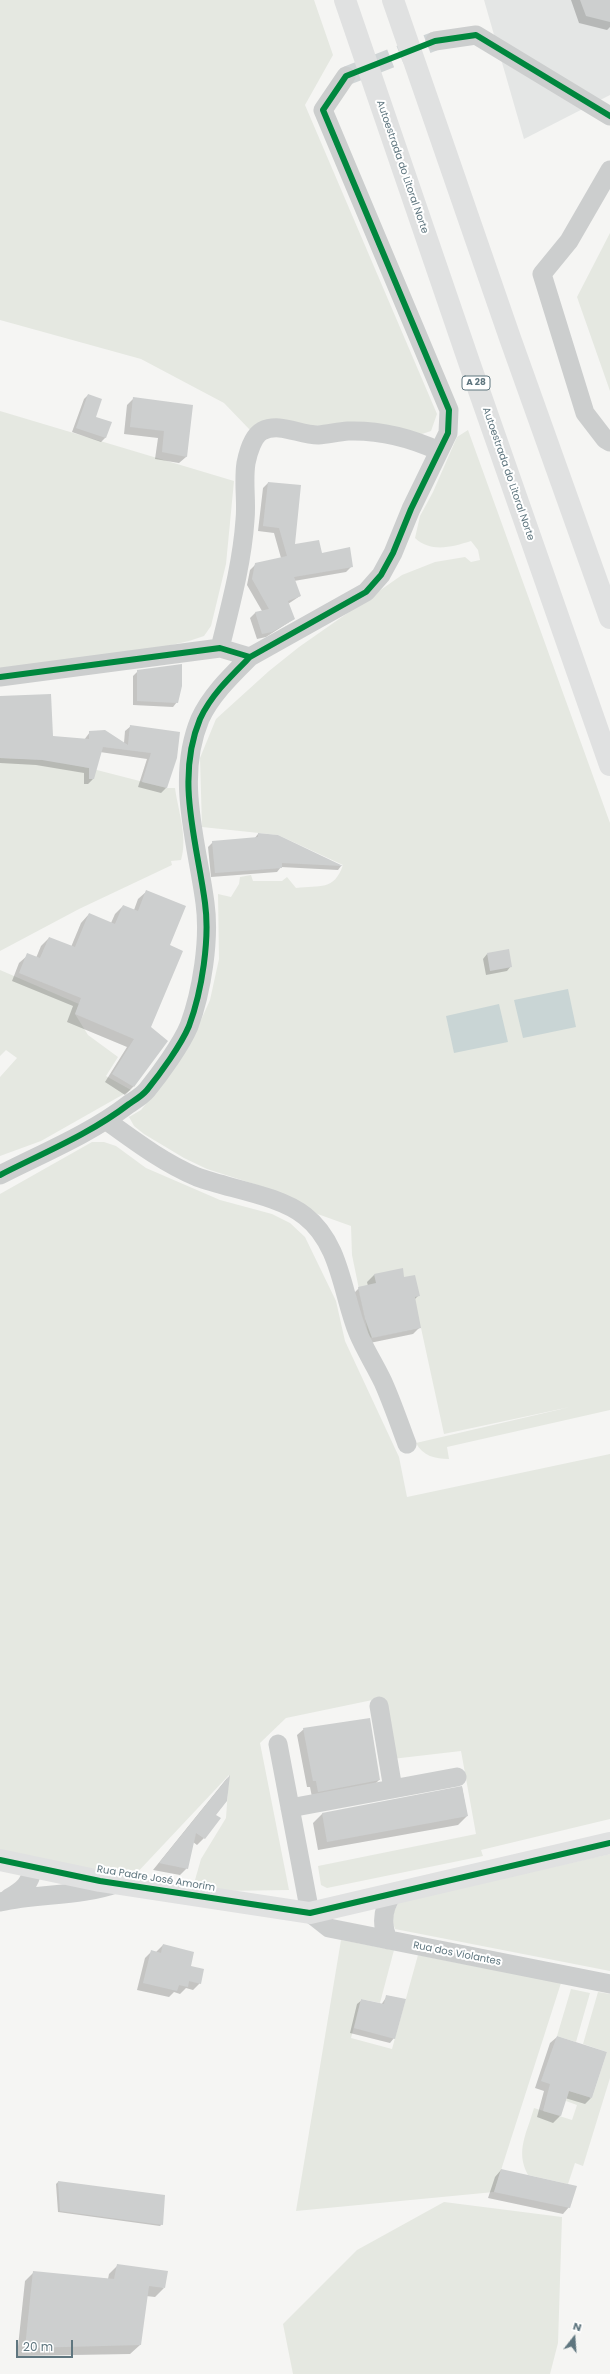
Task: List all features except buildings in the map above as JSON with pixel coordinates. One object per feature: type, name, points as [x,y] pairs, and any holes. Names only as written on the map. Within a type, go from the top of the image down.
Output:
[{"type":"main road","name":"Autoestrada do Litoral Norte","points":[[345,0],[469,362],[610,765]]},
{"type":"main road","points":[[393,0],[510,338],[610,618]]},
{"type":"main road","points":[[310,1913],[610,1843]]},
{"type":"main road","name":"Rua Padre José Amorim","points":[[0,1860],[118,1883],[310,1913]]},
{"type":"street","points":[[435,41],[476,35],[610,116]]},
{"type":"street","points":[[0,1175],[107,1121],[146,1091],[189,1026],[201,979],[205,945],[205,904],[189,817],[188,783],[191,747],[206,707],[220,689],[250,657],[366,592],[381,574],[393,553],[448,433],[450,410],[323,110],[346,76]]},
{"type":"street","points":[[610,170],[570,241],[542,274],[585,413],[605,439],[610,442]]},
{"type":"street","points":[[220,648],[236,584],[245,521],[246,463],[254,438],[260,432],[270,428],[283,428],[299,433],[318,434],[368,432],[410,439],[439,450]]},
{"type":"street","points":[[0,677],[220,648],[250,657]]},
{"type":"street","points":[[107,1121],[164,1162],[197,1176],[278,1202],[305,1216],[320,1231],[332,1253],[344,1283],[357,1332],[382,1381],[406,1444]]},
{"type":"street","points":[[379,1706],[393,1789]]},
{"type":"street","points":[[278,1744],[310,1913]]},
{"type":"street","points":[[290,1808],[457,1777]]},
{"type":"street","points":[[1,1902],[25,1888],[30,1881],[33,1866]]},
{"type":"street","points":[[41,1895],[51,1888],[57,1872]]},
{"type":"street","points":[[1,1902],[41,1895],[87,1892],[118,1883]]},
{"type":"street","points":[[388,1940],[384,1932],[384,1914],[387,1902],[392,1894]]},
{"type":"street","name":"Rua dos Violantes","points":[[310,1913],[328,1928],[610,1984]]},
{"type":"shaded area","points":[[0,0],[314,0],[333,55],[305,105],[437,414],[431,431],[419,435],[327,425],[250,430],[224,403],[141,359],[0,320]]},
{"type":"shaded area","points":[[484,0],[610,0],[610,95],[524,139]]},
{"type":"shaded area","points":[[610,233],[610,391],[577,297]]},
{"type":"shaded area","points":[[0,411],[234,481],[226,564],[211,626],[204,636],[189,641],[102,661],[0,669]]},
{"type":"shaded area","points":[[468,430],[610,823],[610,1410],[447,1447],[449,1459],[430,1456],[422,1451],[416,1443],[570,1407],[444,1434],[421,1328],[369,1338],[352,1255],[351,1226],[312,1212],[276,1191],[207,1169],[184,1158],[144,1134],[134,1126],[129,1117],[141,1110],[167,1077],[201,1020],[210,1000],[219,959],[218,894],[231,897],[239,884],[240,877],[251,875],[253,881],[282,881],[287,877],[296,888],[325,885],[331,883],[335,879],[343,865],[278,835],[202,827],[200,758],[216,719],[269,671],[299,647],[402,575],[435,562],[465,557],[471,562],[480,560],[478,550],[471,541],[449,547],[435,547],[421,543],[415,538],[420,516],[433,492],[457,437]]},
{"type":"shaded area","points":[[0,758],[49,760],[89,768],[167,788],[175,788],[183,833],[183,851],[181,860],[171,861],[172,865],[79,909],[0,951]]},
{"type":"shaded area","points":[[0,970],[79,1004],[75,1014],[88,1035],[118,1057],[106,1076],[131,1090],[41,1141],[0,1156],[0,1077],[17,1058],[6,1050],[0,1056]]},
{"type":"shaded area","points":[[568,989],[576,1027],[523,1038],[514,1000]]},
{"type":"shaded area","points":[[499,1004],[508,1042],[454,1053],[446,1016]]},
{"type":"shaded area","points":[[92,1142],[104,1142],[116,1146],[146,1168],[220,1200],[272,1214],[290,1223],[305,1237],[336,1301],[345,1341],[399,1457],[407,1497],[610,1454],[610,1819],[481,1850],[483,1856],[327,1888],[321,1885],[318,1866],[476,1834],[461,1751],[392,1759],[382,1698],[286,1718],[260,1743],[289,1890],[223,1891],[193,1887],[201,1859],[226,1818],[229,1775],[133,1877],[0,1851],[0,1194]]},
{"type":"shaded area","points":[[610,1854],[610,1971],[395,1929],[393,1915],[399,1902]]},
{"type":"shaded area","points":[[341,1940],[394,1950],[380,2003],[361,1999],[351,2038],[392,2049],[418,1955],[561,1983],[494,2192],[296,2211]]},
{"type":"shaded area","points":[[571,1989],[590,1993],[576,2042],[557,2036]]},
{"type":"shaded area","points":[[598,1992],[610,1994],[610,2078],[583,2166],[575,2163],[568,2184],[528,2175],[522,2158],[522,2150],[534,2108],[572,2120],[577,2105],[566,2101],[569,2091],[592,2098],[607,2052],[583,2044]]},
{"type":"shaded area","points":[[444,2202],[562,2217],[558,2343],[550,2374],[293,2374],[283,2324],[357,2250]]},
{"type":"tunnel","points":[[346,76],[435,41]]},
{"type":"cycle path","points":[[250,657],[366,592],[381,575],[393,553],[411,509],[448,433],[449,410],[323,110],[346,76],[435,41],[476,35],[610,116]]},
{"type":"cycle path","points":[[0,677],[220,648],[250,657],[222,686],[205,710],[200,719],[193,742],[189,764],[188,788],[190,811],[206,917],[206,949],[204,965],[198,997],[189,1026],[164,1068],[141,1096],[114,1115],[82,1134],[0,1175]]},
{"type":"cycle path","points":[[0,1860],[100,1881],[310,1913],[610,1843]]}]
